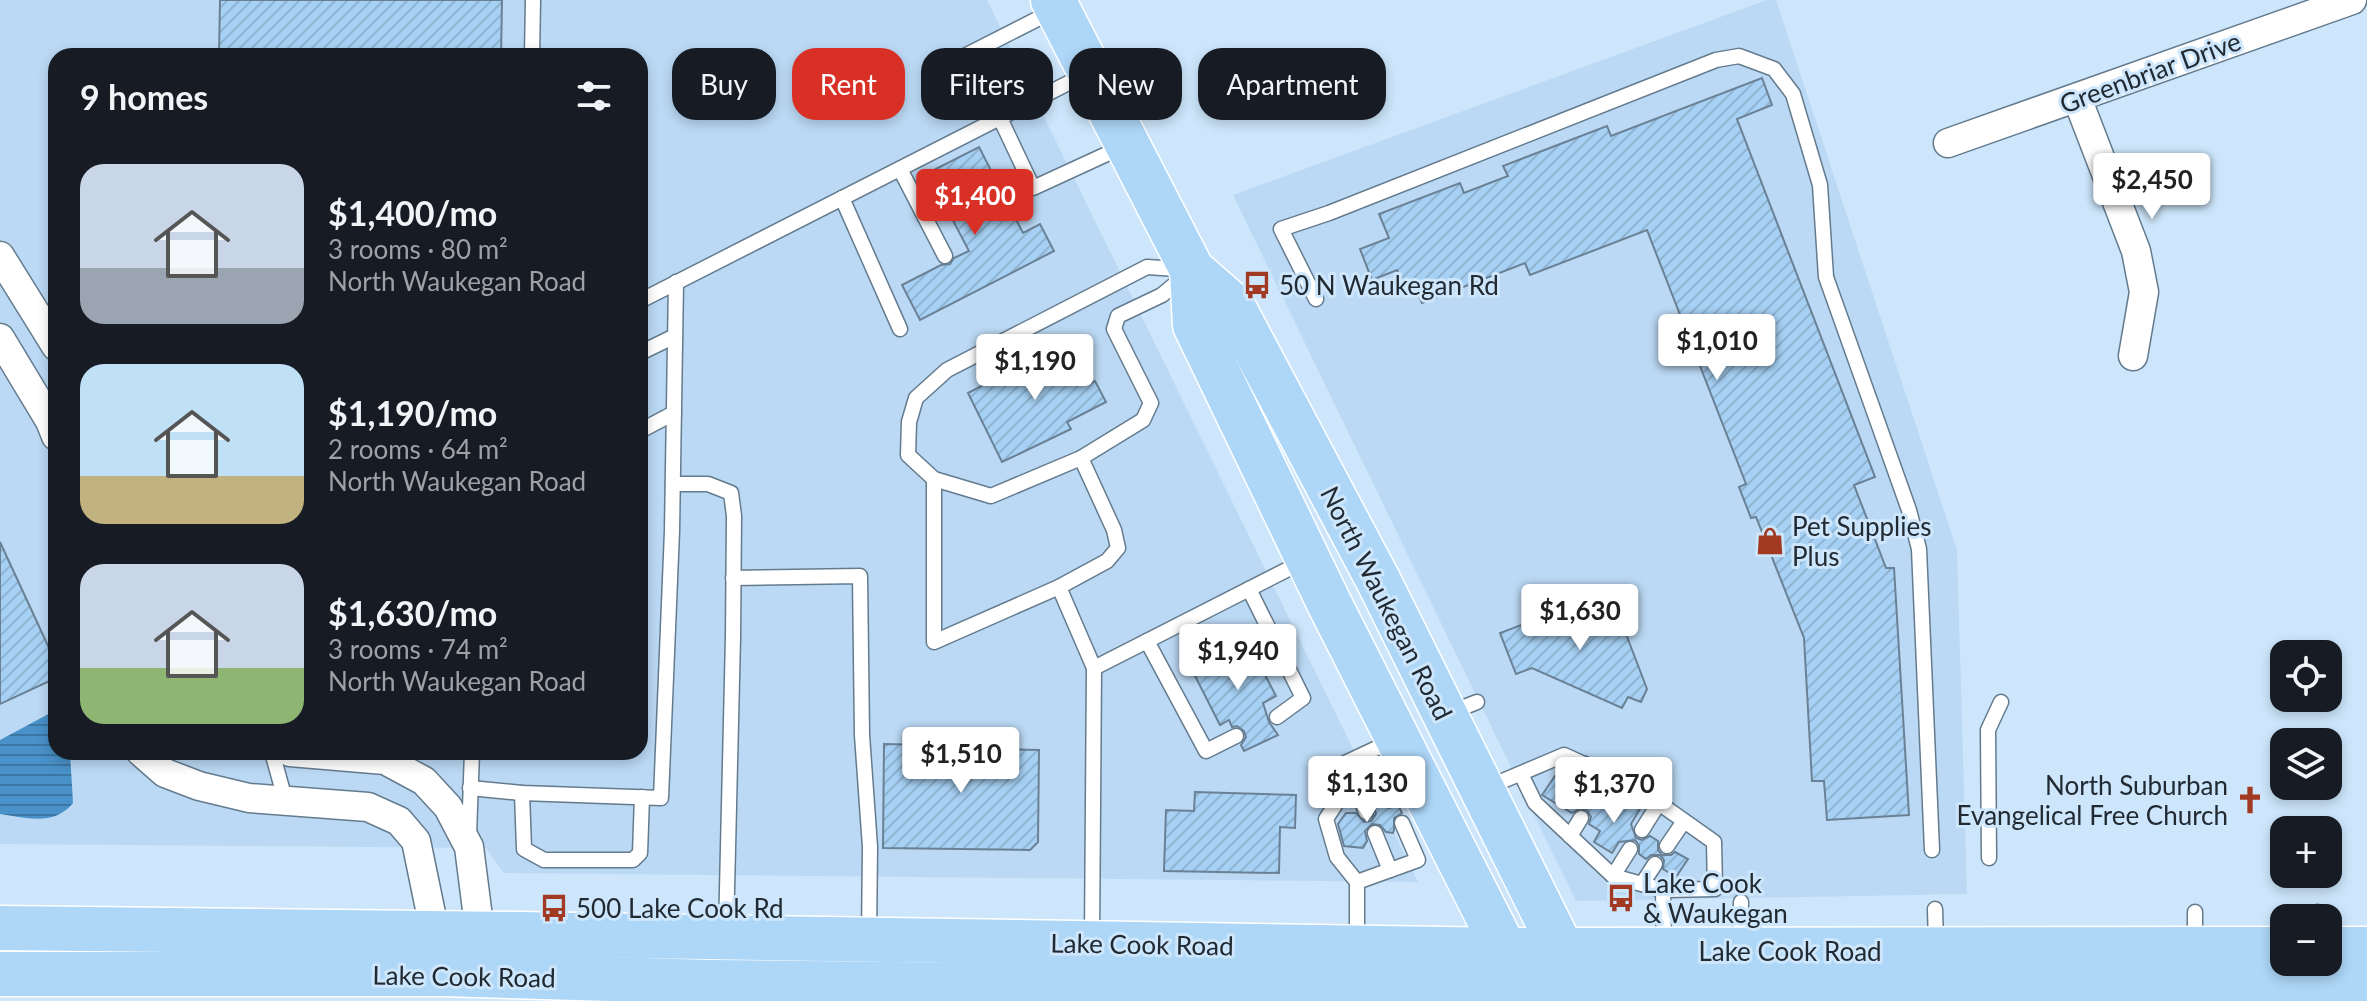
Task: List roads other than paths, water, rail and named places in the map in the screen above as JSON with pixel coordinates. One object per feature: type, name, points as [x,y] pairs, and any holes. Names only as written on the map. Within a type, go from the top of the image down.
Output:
[{"type":"main road","name":"North Waukegan Road","points":[[1056,4],[1078,48]]},
{"type":"main road","name":"North Waukegan Road","points":[[1115,120],[1192,270],[1232,305],[1378,580],[1461,708],[1502,782],[1562,950],[1586,996]]},
{"type":"main road","name":"North Waukegan Road","points":[[1192,270],[1195,325],[1308,559],[1529,996]]},
{"type":"main road","name":"Lake Cook Road","points":[[0,928],[487,962],[716,991],[928,993],[1586,996],[1933,963],[2195,931],[2270,946]]},
{"type":"main road","name":"Lake Cook Road","points":[[487,962],[725,937],[1740,951],[2367,989]]},
{"type":"main road","name":"Lake Cook Road","points":[[0,974],[441,960]]},
{"type":"street","name":"Greenbriar Drive","points":[[1948,143],[2352,0]]},
{"type":"street","points":[[2077,98],[2136,251],[2144,292],[2133,356]]},
{"type":"street","points":[[0,256],[48,333]]},
{"type":"street","points":[[0,338],[48,422]]},
{"type":"street","points":[[150,760],[165,773],[199,786],[249,798],[368,807],[399,821],[416,841],[441,960]]},
{"type":"street","points":[[385,760],[424,781],[448,807],[469,847],[487,962]]},
{"type":"lane","points":[[532,48],[533,0]]},
{"type":"lane","points":[[977,48],[1056,4]]},
{"type":"lane","points":[[1316,299],[1281,229],[1329,213],[1716,60],[1739,56],[1774,69],[1793,94],[1820,185],[1826,277],[1909,510],[1919,549],[1932,850]]},
{"type":"lane","points":[[648,297],[996,120]]},
{"type":"lane","points":[[1001,120],[1033,188],[1127,144]]},
{"type":"lane","points":[[900,169],[945,256]]},
{"type":"lane","points":[[842,198],[900,329]]},
{"type":"lane","points":[[1147,267],[1192,270],[1162,295],[1118,316],[1114,329],[1151,403],[1143,420],[1081,458],[991,496],[934,479],[908,455],[909,422],[916,398],[947,370],[1147,267]]},
{"type":"lane","points":[[470,788],[661,798],[673,484],[676,282]]},
{"type":"lane","points":[[648,349],[675,336]]},
{"type":"lane","points":[[648,427],[674,413]]},
{"type":"lane","points":[[934,479],[934,642],[1059,587],[1107,561],[1118,548],[1114,530],[1081,458]]},
{"type":"lane","points":[[673,484],[708,484],[731,493],[730,819],[725,937]]},
{"type":"lane","points":[[1094,668],[1308,559]]},
{"type":"lane","points":[[733,578],[860,576],[862,735],[870,847],[869,940]]},
{"type":"lane","points":[[1059,587],[1094,668],[1092,943]]},
{"type":"lane","points":[[1249,589],[1303,698],[1277,717]]},
{"type":"lane","points":[[1147,641],[1206,751],[1236,736]]},
{"type":"lane","points":[[1989,858],[1988,730],[2001,702]]},
{"type":"lane","points":[[1366,812],[1345,763],[1398,738]]},
{"type":"lane","points":[[1564,755],[1639,789],[1714,842],[1715,889],[1663,890],[1613,876],[1570,836],[1555,811],[1535,803],[1502,782],[1564,755]]},
{"type":"lane","points":[[274,760],[285,799]]},
{"type":"lane","points":[[469,847],[472,760]]},
{"type":"lane","points":[[1571,786],[1585,764]]},
{"type":"lane","points":[[1593,799],[1609,775]]},
{"type":"lane","points":[[1352,779],[1387,788],[1391,798]]},
{"type":"lane","points":[[1352,779],[1326,819],[1337,857],[1357,882],[1357,948]]},
{"type":"lane","points":[[522,793],[524,849],[544,860],[633,860],[640,853],[642,797]]},
{"type":"lane","points":[[1642,830],[1659,803]]},
{"type":"lane","points":[[1570,836],[1581,818]]},
{"type":"lane","points":[[1667,846],[1684,821]]},
{"type":"lane","points":[[1357,882],[1418,860],[1402,823]]},
{"type":"lane","points":[[1375,833],[1390,870]]},
{"type":"lane","points":[[1613,876],[1630,849]]},
{"type":"lane","points":[[1642,884],[1655,864]]},
{"type":"lane","points":[[1663,890],[1665,951]]},
{"type":"lane","points":[[1740,951],[1741,902]]},
{"type":"water","points":[[48,714],[48,760],[70,760],[73,803],[49,818],[0,814],[0,740]]},
{"type":"place","name":"50 N Waukegan Rd","points":[[1257,285]]},
{"type":"place","name":"Pet Supplies Plus","points":[[1770,541]]},
{"type":"place","name":"North Suburban Evangelical Free Church","points":[[2250,800]]},
{"type":"place","name":"Lake Cook & Waukegan","points":[[1621,898]]},
{"type":"place","name":"500 Lake Cook Rd","points":[[554,908]]}]
